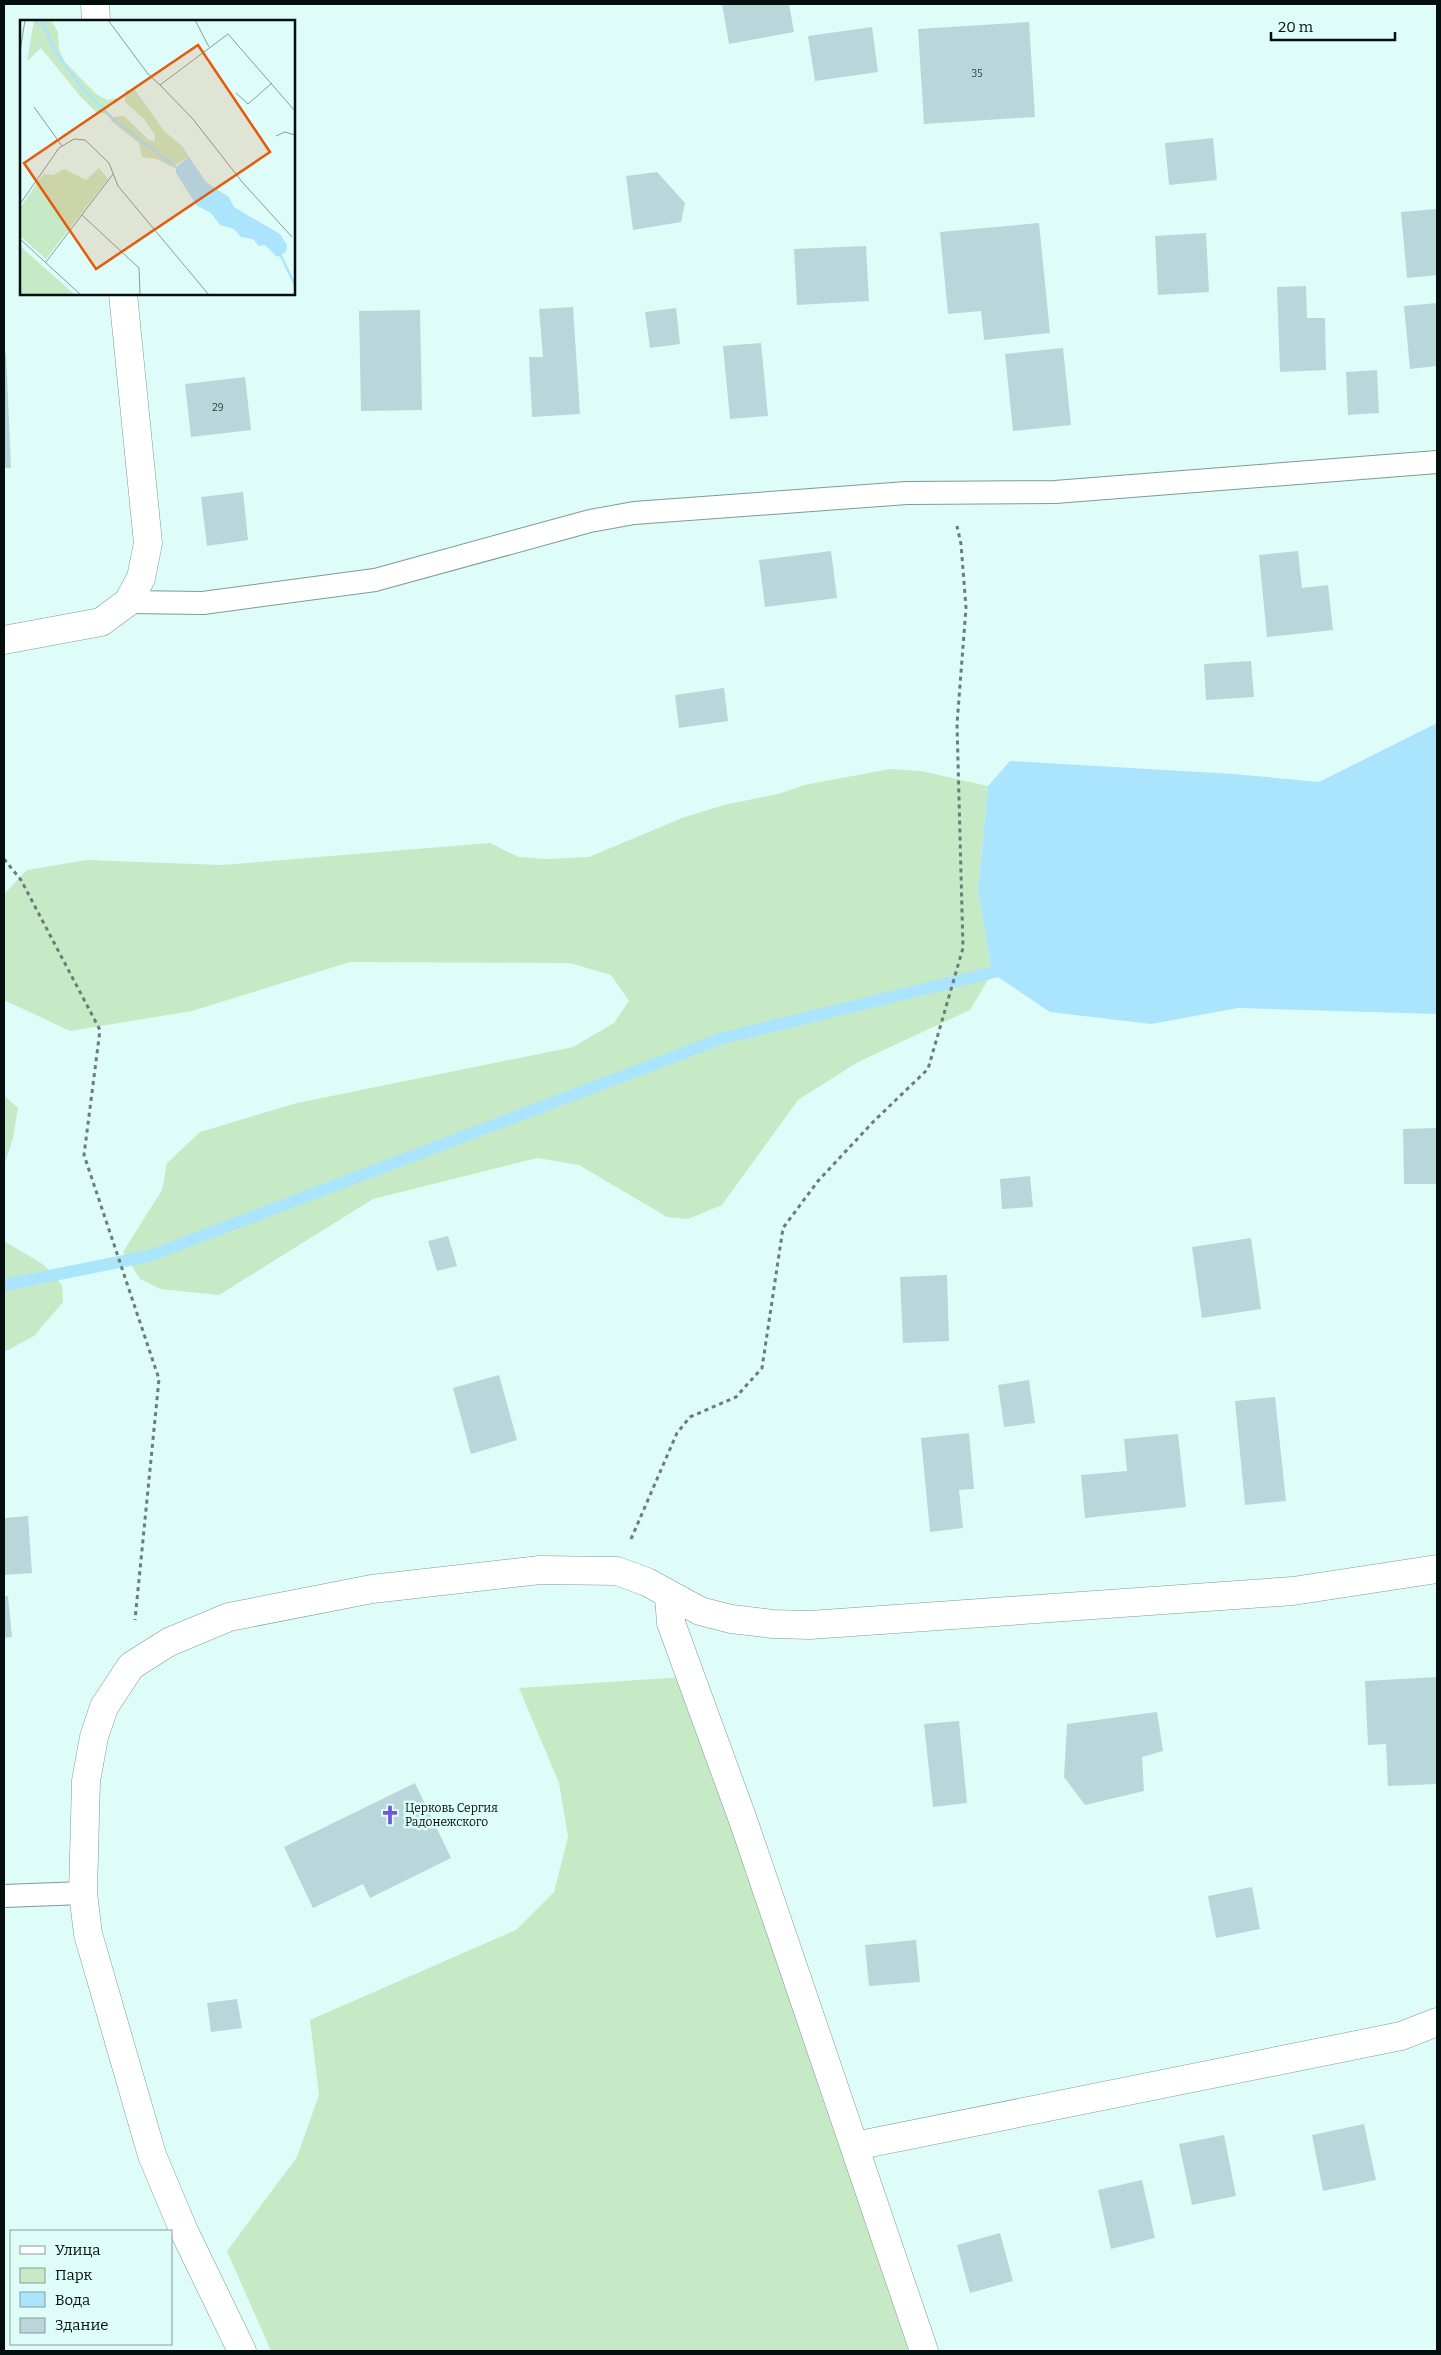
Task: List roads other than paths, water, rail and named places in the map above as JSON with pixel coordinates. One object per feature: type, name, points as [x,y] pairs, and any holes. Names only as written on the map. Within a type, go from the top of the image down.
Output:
[{"type":"street","points":[[95,4],[96,20]]},
{"type":"street","points":[[4,640],[102,622],[128,602],[141,578],[148,543],[123,295]]},
{"type":"street","points":[[242,2351],[183,2229],[152,2155],[88,1934],[83,1893],[86,1782],[94,1737],[104,1707],[131,1666],[169,1642],[229,1617],[372,1589],[540,1570],[617,1571],[648,1582],[669,1596],[700,1611],[731,1619],[773,1624],[810,1625],[1293,1590],[1437,1569]]},
{"type":"street","points":[[669,1596],[671,1623],[743,1820],[924,2351]]},
{"type":"street","points":[[855,2146],[1401,2036],[1437,2022]]},
{"type":"lane","points":[[128,602],[203,603],[375,580],[590,521],[634,512],[907,493],[1064,492],[1437,462]]},
{"type":"lane","points":[[4,1896],[83,1893]]},
{"type":"water","points":[[1437,723],[1437,1014],[1238,1008],[1151,1024],[1050,1012],[992,973],[978,890],[988,786],[1010,761],[1234,774],[1319,782]]},
{"type":"waterway","points":[[4,1285],[149,1256],[723,1038],[1007,969]]},
{"type":"place","name":"Церковь Сергия Радонежского","points":[[390,1815]]}]
